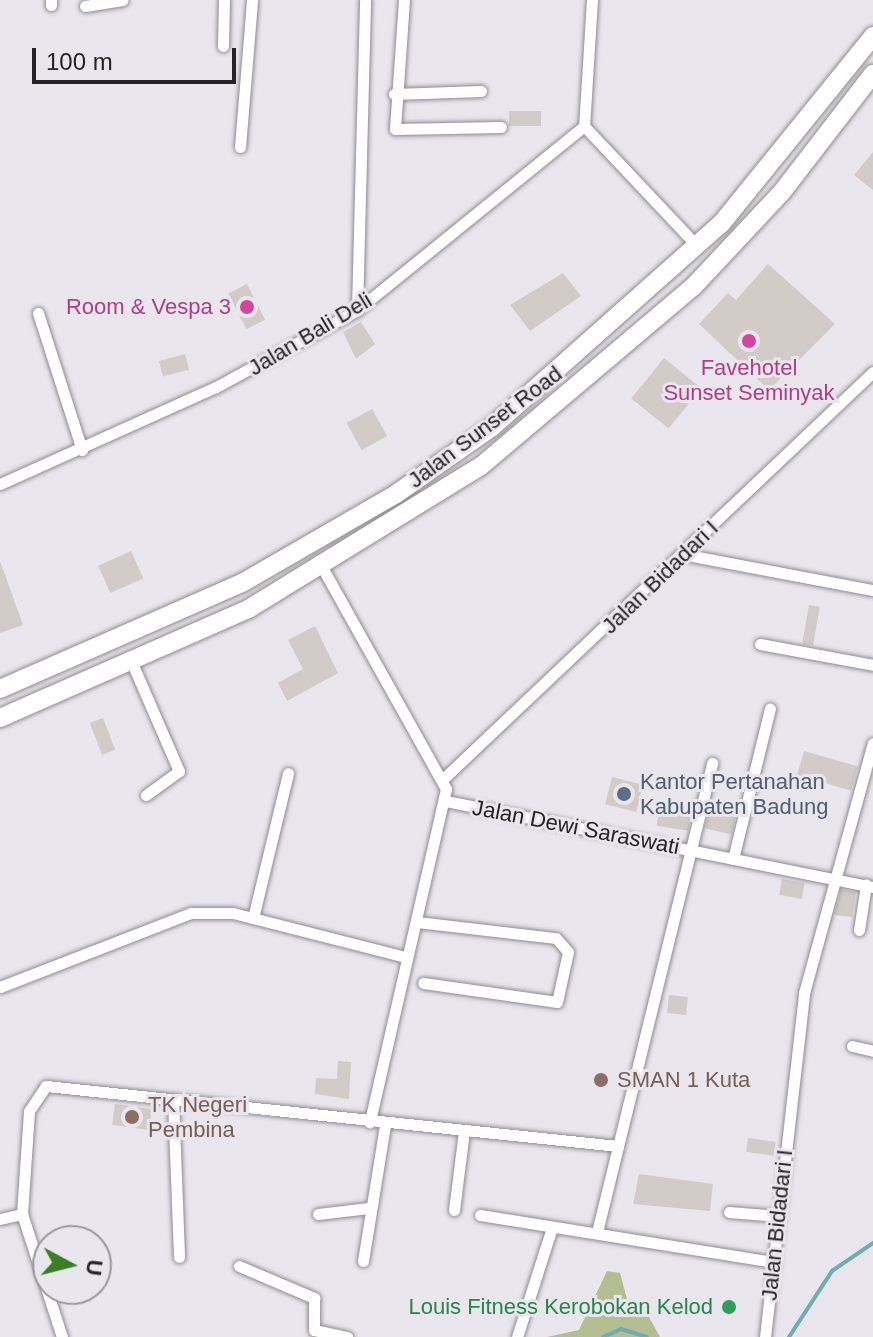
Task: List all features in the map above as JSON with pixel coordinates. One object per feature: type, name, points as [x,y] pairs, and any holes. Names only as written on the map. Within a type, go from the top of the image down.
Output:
[{"type":"highway","name":"Jalan Sunset Road","points":[[0,689],[242,583],[396,494],[492,427],[698,247],[873,36]]},
{"type":"highway","name":"Jalan Sunset Road","points":[[0,718],[132,663],[322,567],[481,466],[608,364],[737,243],[873,74]]},
{"type":"street","points":[[85,6],[123,0]]},
{"type":"street","points":[[223,46],[224,0]]},
{"type":"street","points":[[240,147],[252,0]]},
{"type":"street","points":[[357,310],[365,0]]},
{"type":"street","points":[[404,0],[394,94],[397,132],[501,127]]},
{"type":"street","points":[[592,0],[584,126],[698,247]]},
{"type":"street","points":[[394,94],[481,91]]},
{"type":"street","name":"Jalan Bali Deli","points":[[0,484],[82,450],[357,310],[584,126]]},
{"type":"street","points":[[38,313],[82,450]]},
{"type":"street","name":"Jalan Bidadari I","points":[[443,779],[873,372]]},
{"type":"street","points":[[682,554],[873,590]]},
{"type":"street","name":"Jalan Dewi Saraswati","points":[[322,567],[443,779],[446,801],[870,886]]},
{"type":"street","points":[[760,644],[873,665]]},
{"type":"street","points":[[132,663],[179,771],[146,795]]},
{"type":"street","points":[[733,859],[770,708]]},
{"type":"street","name":"Jalan Bidadari I","points":[[765,1336],[802,1006],[831,879],[873,743]]},
{"type":"street","points":[[597,1232],[712,763]]},
{"type":"street","points":[[253,918],[288,773]]},
{"type":"street","points":[[370,1122],[406,957],[446,801]]},
{"type":"street","points":[[859,930],[870,886]]},
{"type":"street","points":[[0,987],[167,918],[213,912],[253,918],[406,957]]},
{"type":"street","points":[[417,922],[556,938],[568,952],[557,1002],[423,983]]},
{"type":"street","points":[[852,1046],[873,1051]]},
{"type":"street","points":[[62,1337],[22,1214],[29,1111],[39,1089],[173,1099],[385,1125],[618,1146]]},
{"type":"street","points":[[173,1099],[179,1257]]},
{"type":"street","points":[[363,1261],[369,1208],[385,1125]]},
{"type":"street","points":[[454,1210],[464,1131]]},
{"type":"street","points":[[318,1214],[369,1208]]},
{"type":"street","points":[[729,1212],[779,1216]]},
{"type":"street","points":[[0,1219],[22,1214]]},
{"type":"street","points":[[480,1215],[774,1262]]},
{"type":"street","points":[[517,1337],[552,1227]]},
{"type":"street","points":[[239,1266],[314,1298],[314,1330],[347,1337]]},
{"type":"green space","points":[[607,1271],[620,1273],[628,1303],[645,1310],[660,1337],[547,1337],[579,1330]]},
{"type":"building","points":[[509,111],[541,111],[541,126],[509,126]]},
{"type":"building","points":[[873,152],[873,190],[854,175]]},
{"type":"building","points":[[768,264],[835,324],[769,390],[699,324],[728,293],[736,300]]},
{"type":"building","points":[[563,273],[581,296],[530,331],[510,305]]},
{"type":"building","name":"Room & Vespa 3","points":[[247,284],[265,320],[246,329],[228,294]]},
{"type":"building","points":[[361,322],[375,344],[356,359],[343,332]]},
{"type":"building","points":[[185,354],[189,369],[163,376],[159,361]]},
{"type":"building","points":[[664,358],[701,388],[669,429],[631,398]]},
{"type":"building","points":[[372,409],[387,436],[362,450],[347,423]]},
{"type":"building","points":[[131,551],[143,578],[110,593],[98,566]]},
{"type":"building","points":[[0,561],[23,625],[0,633]]},
{"type":"building","points":[[809,605],[820,607],[813,645],[802,643]]},
{"type":"building","points":[[315,626],[338,673],[287,701],[278,683],[303,669],[288,640]]},
{"type":"building","points":[[103,718],[115,750],[102,755],[90,723]]},
{"type":"building","points":[[804,751],[858,766],[851,790],[797,775]]},
{"type":"building","name":"Kantor Pertanahan Kabupaten Badung","points":[[612,777],[643,785],[636,812],[605,804]]},
{"type":"building","points":[[711,803],[737,809],[731,834],[705,828]]},
{"type":"building","points":[[660,804],[692,809],[688,831],[657,826]]},
{"type":"building","points":[[782,879],[805,883],[802,899],[779,895]]},
{"type":"building","points":[[841,889],[856,892],[852,917],[834,915]]},
{"type":"building","points":[[669,995],[688,997],[686,1015],[667,1013]]},
{"type":"building","points":[[338,1061],[351,1062],[349,1099],[315,1094],[316,1078],[337,1079]]},
{"type":"building","name":"TK Negeri Pembina","points":[[115,1104],[152,1109],[149,1130],[112,1125]]},
{"type":"building","points":[[748,1138],[776,1142],[774,1156],[746,1152]]},
{"type":"building","points":[[639,1174],[713,1184],[710,1211],[633,1204]]},
{"type":"waterway","points":[[789,1337],[832,1271],[873,1243]]},
{"type":"waterway","points":[[603,1337],[621,1329],[647,1337]]},
{"type":"place","name":"Room & Vespa 3","points":[[247,307]]},
{"type":"place","name":"Favehotel Sunset Seminyak","points":[[749,341]]},
{"type":"place","name":"Kantor Pertanahan Kabupaten Badung","points":[[624,794]]},
{"type":"place","name":"SMAN 1 Kuta","points":[[601,1080]]},
{"type":"place","name":"TK Negeri Pembina","points":[[132,1117]]},
{"type":"place","name":"Louis Fitness Kerobokan Kelod","points":[[729,1307]]}]
